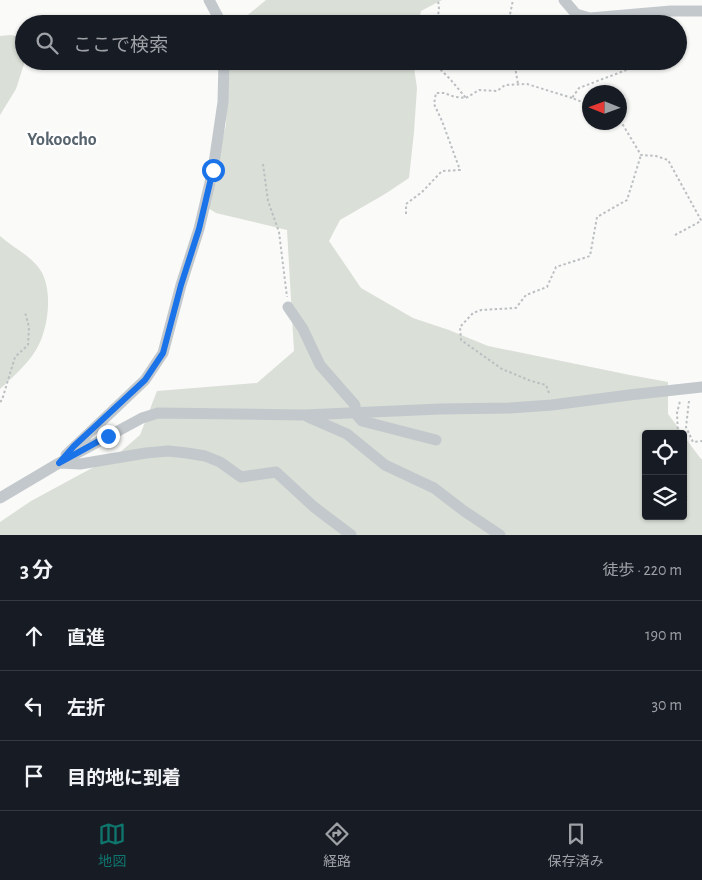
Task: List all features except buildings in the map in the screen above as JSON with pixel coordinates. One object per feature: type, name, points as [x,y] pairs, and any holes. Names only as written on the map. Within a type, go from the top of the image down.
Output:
[{"type":"street","points":[[209,0],[217,15]]},
{"type":"street","points":[[564,0],[576,14],[580,15]]},
{"type":"street","points":[[624,15],[670,11],[702,12]]},
{"type":"street","points":[[59,463],[74,446],[145,380],[163,353],[181,285],[199,229],[213,170],[223,102],[224,70]]},
{"type":"street","points":[[288,307],[303,329],[320,365],[355,405],[355,413],[362,421],[436,440]]},
{"type":"street","points":[[0,498],[59,463],[142,418],[158,413],[304,415],[510,408],[552,405],[702,387]]},
{"type":"street","points":[[304,415],[347,434],[386,465],[434,488],[500,535]]},
{"type":"street","points":[[59,463],[80,464],[168,451],[205,456],[220,462],[241,477],[276,472],[314,507],[351,535]]},
{"type":"path","points":[[438,0],[438,15]]},
{"type":"path","points":[[510,15],[514,0]]},
{"type":"path","points":[[441,70],[466,98]]},
{"type":"path","points":[[516,70],[518,84]]},
{"type":"path","points":[[572,98],[579,88],[626,70]]},
{"type":"path","points":[[406,214],[406,204],[422,192],[442,171],[460,170],[434,104],[436,93],[466,98],[478,90],[497,91],[505,84],[527,84],[582,102]]},
{"type":"path","points":[[552,405],[546,385],[502,369],[461,340],[460,327],[473,313],[481,310],[516,308],[526,295],[547,288],[556,268],[590,256],[597,217],[627,200],[641,155],[626,130]]},
{"type":"path","points":[[641,155],[656,156],[668,160],[702,222],[675,235]]},
{"type":"path","points":[[263,164],[268,201],[279,232],[288,307]]},
{"type":"path","points":[[0,402],[15,357],[28,345],[29,327],[25,312]]},
{"type":"path","points":[[678,430],[677,413],[686,389]]},
{"type":"path","points":[[686,389],[686,427],[692,442],[702,441]]},
{"type":"shaded area","points":[[266,0],[442,0],[421,11],[420,15],[248,15]]},
{"type":"shaded area","points":[[0,36],[15,36],[15,70],[22,70],[16,89],[0,115]]},
{"type":"shaded area","points":[[228,70],[414,70],[417,88],[409,178],[340,220],[329,241],[361,288],[413,318],[488,346],[668,382],[668,414],[680,430],[642,430],[642,520],[687,520],[687,440],[702,459],[702,535],[0,535],[0,522],[31,501],[118,454],[140,435],[157,391],[257,383],[294,351],[287,230],[216,213],[205,206],[226,125]]},
{"type":"shaded area","points":[[0,236],[37,265],[45,280],[48,302],[45,326],[38,348],[25,365],[0,389]]},
{"type":"district","name":"Yokoocho","points":[[62,139]]},
{"type":"route","points":[[108,436],[59,463],[74,446],[145,380],[163,353],[181,285],[199,229],[213,170]]}]
